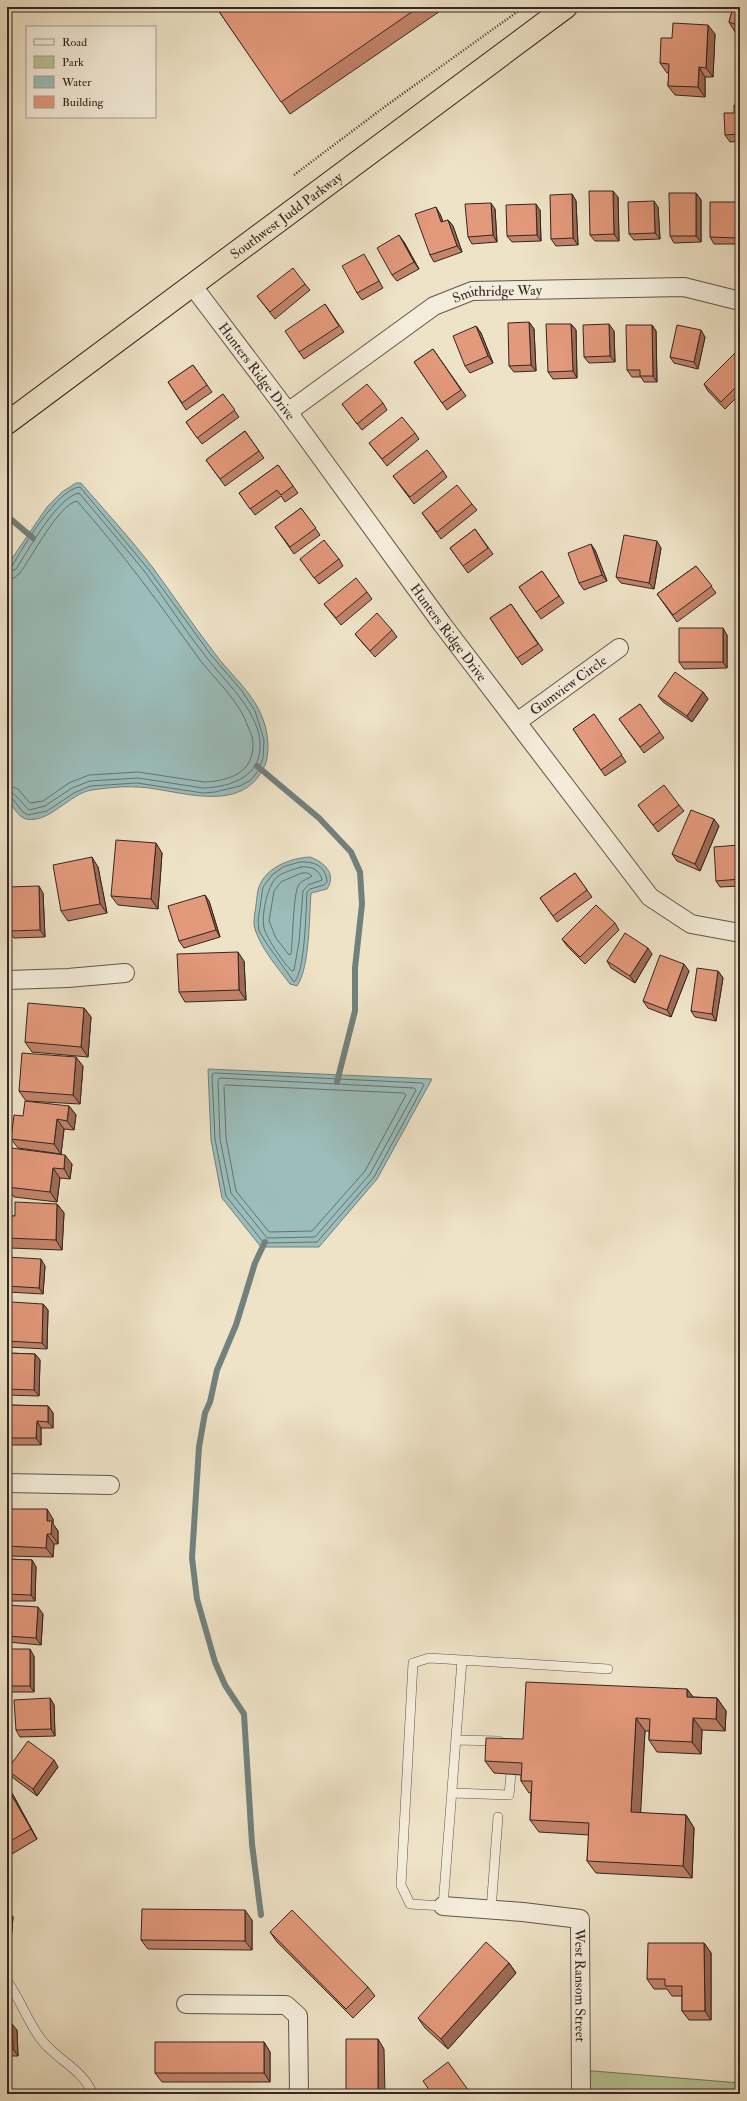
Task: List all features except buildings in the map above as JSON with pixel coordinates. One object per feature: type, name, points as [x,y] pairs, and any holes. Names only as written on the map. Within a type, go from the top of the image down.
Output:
[{"type":"highway","name":"Southwest Judd Parkway","points":[[7,423],[566,7]]},
{"type":"street","name":"Hunters Ridge Drive","points":[[192,285],[288,412],[442,624],[650,897],[691,924],[740,933]]},
{"type":"street","name":"Smithridge Way","points":[[288,412],[434,306],[472,291],[684,287],[740,301]]},
{"type":"street","name":"Gumview Circle","points":[[517,722],[619,648]]},
{"type":"street","points":[[7,980],[68,978],[125,973]]},
{"type":"street","points":[[7,1483],[110,1485]]},
{"type":"street","name":"West Ransom Street","points":[[443,1906],[580,1919],[581,2094]]},
{"type":"street","points":[[186,2004],[286,2005],[298,2016],[300,2094]]},
{"type":"lane","points":[[462,1660],[453,1793],[443,1906],[410,1904],[401,1885],[413,1663],[429,1658],[462,1660],[608,1669]]},
{"type":"lane","points":[[456,1740],[506,1741]]},
{"type":"lane","points":[[453,1793],[509,1795],[511,1774]]},
{"type":"lane","points":[[491,1910],[498,1818]]},
{"type":"lane","points":[[7,1981],[18,1996],[40,2038],[78,2071],[92,2094]]},
{"type":"path","points":[[294,175],[405,92],[524,7]]},
{"type":"green space","points":[[581,2070],[740,2083],[740,2094],[581,2094]]},
{"type":"water","points":[[76,483],[81,483],[145,557],[205,641],[248,693],[258,708],[267,732],[268,752],[265,766],[258,777],[246,788],[233,794],[217,796],[200,796],[137,787],[92,790],[76,796],[51,813],[35,819],[26,819],[20,816],[7,798],[7,566],[47,507],[62,492]]},
{"type":"water","points":[[310,857],[320,862],[328,869],[331,878],[327,889],[311,893],[307,955],[301,978],[297,986],[290,984],[267,953],[256,932],[254,918],[258,889],[262,880],[267,874],[273,869],[287,862],[295,859]]},
{"type":"water","points":[[208,1069],[432,1079],[377,1179],[319,1247],[261,1247],[222,1198],[211,1140]]},
{"type":"waterway","points":[[7,516],[33,538]]},
{"type":"waterway","points":[[257,766],[319,818],[351,852],[360,872],[362,904],[355,968],[355,1011],[337,1082]]},
{"type":"waterway","points":[[261,1915],[252,1844],[244,1714],[225,1685],[215,1662],[197,1599],[192,1558],[199,1447],[205,1413],[210,1402],[217,1370],[236,1325],[255,1263],[265,1242]]}]
